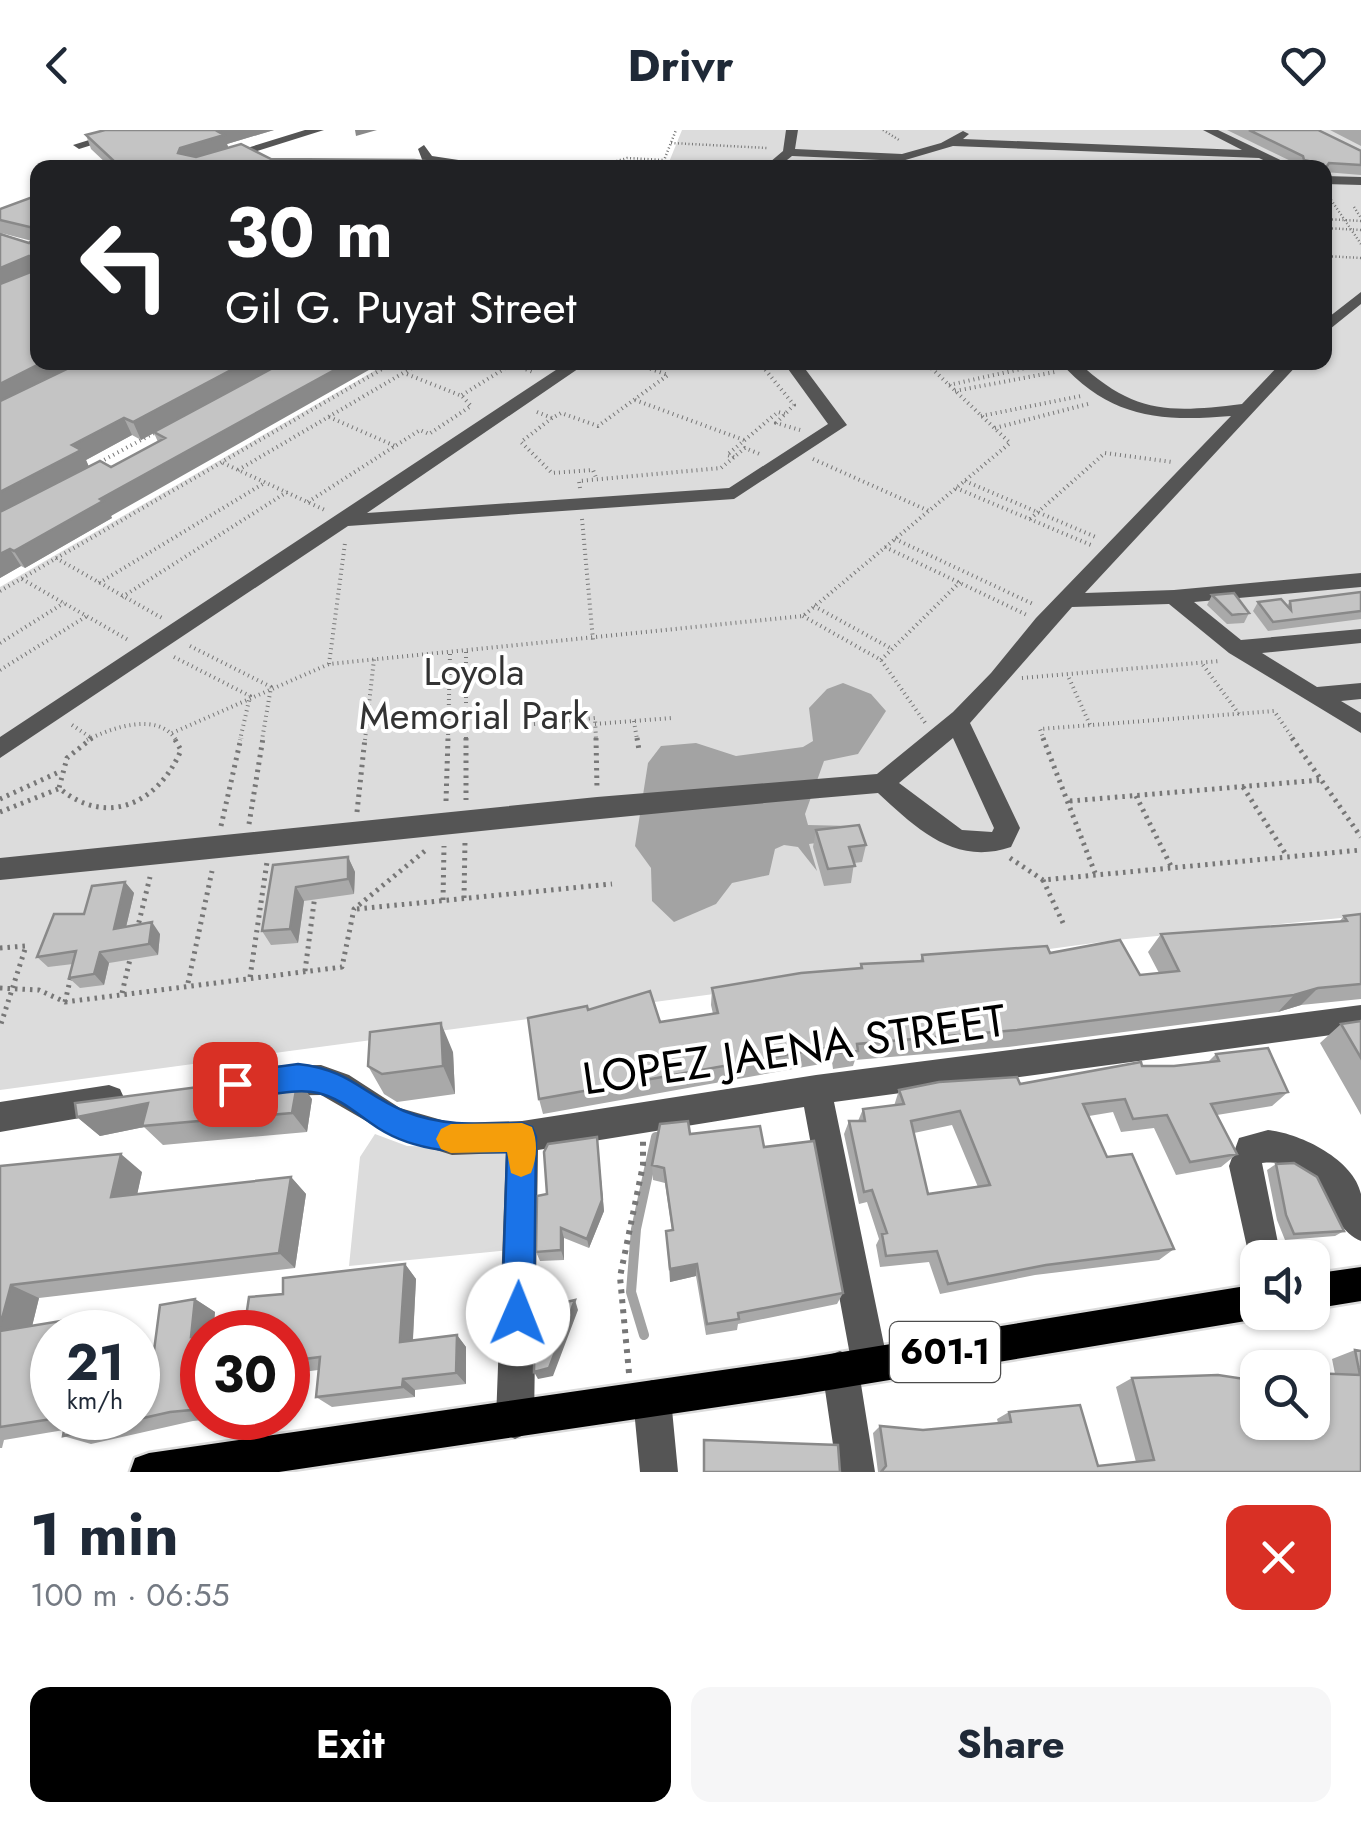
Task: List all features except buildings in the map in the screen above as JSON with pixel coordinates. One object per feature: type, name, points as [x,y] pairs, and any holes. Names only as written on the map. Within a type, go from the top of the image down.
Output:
[{"type":"main road","points":[[1330,1289],[1361,1284]]},
{"type":"main road","name":"601-1","points":[[149,1472],[206,1468],[652,1400],[1240,1304]]},
{"type":"street","points":[[80,145],[134,130]]},
{"type":"street","points":[[213,160],[318,130]]},
{"type":"street","points":[[790,151],[792,130]]},
{"type":"street","points":[[778,160],[790,151],[911,157],[953,142],[968,130]]},
{"type":"street","points":[[1209,130],[1273,160]]},
{"type":"street","points":[[953,142],[1259,154]]},
{"type":"street","points":[[424,149],[430,160]]},
{"type":"street","points":[[1332,180],[1361,181]]},
{"type":"street","points":[[1332,320],[1361,296]]},
{"type":"street","points":[[1332,306],[1344,307]]},
{"type":"street","points":[[0,750],[568,370]]},
{"type":"street","points":[[348,520],[734,493],[838,425],[797,370]]},
{"type":"street","points":[[1077,370],[1107,395],[1139,408],[1202,414],[1247,409]]},
{"type":"street","points":[[0,869],[597,807],[883,783],[999,679],[1054,613],[1284,370]]},
{"type":"street","points":[[1054,613],[1174,597],[1361,580]]},
{"type":"street","points":[[1174,597],[1243,652],[1361,724]]},
{"type":"street","points":[[1243,652],[1361,636]]},
{"type":"street","points":[[1315,695],[1361,691]]},
{"type":"street","points":[[883,783],[938,831],[991,845],[1002,840],[1007,828],[957,720]]},
{"type":"street","name":"LOPEZ JAENA STREET","points":[[235,1084],[298,1077],[321,1080],[352,1093],[392,1121],[418,1130],[452,1139],[522,1137],[816,1090],[1361,1018]]},
{"type":"street","points":[[816,1090],[855,1367],[856,1472]]},
{"type":"street","points":[[0,1117],[136,1096]]},
{"type":"street","points":[[516,1420],[522,1137]]},
{"type":"street","points":[[1260,1240],[1245,1166],[1250,1149],[1269,1142],[1302,1152],[1320,1167],[1352,1205],[1361,1224]]},
{"type":"street","points":[[652,1400],[659,1472]]},
{"type":"path","points":[[619,160],[664,160],[676,130]]},
{"type":"path","points":[[873,130],[885,130]]},
{"type":"path","points":[[671,143],[790,151]]},
{"type":"path","points":[[1332,200],[1361,244]]},
{"type":"path","points":[[1332,220],[1361,219],[1354,207]]},
{"type":"path","points":[[1332,229],[1361,230]]},
{"type":"path","points":[[1332,256],[1361,258]]},
{"type":"path","points":[[0,591],[380,370]]},
{"type":"path","points":[[238,470],[409,370]]},
{"type":"path","points":[[462,396],[504,370]]},
{"type":"path","points":[[596,480],[593,470],[552,474],[520,442],[561,412],[598,426],[668,375],[654,370]]},
{"type":"path","points":[[766,370],[794,405],[776,423],[822,437]]},
{"type":"path","points":[[172,733],[329,664],[802,616],[1010,442],[933,370]]},
{"type":"path","points":[[949,385],[1014,370]]},
{"type":"path","points":[[955,391],[1049,370]]},
{"type":"path","points":[[308,502],[420,430],[429,434],[471,406],[462,396],[404,373]]},
{"type":"path","points":[[982,416],[1107,395]]},
{"type":"path","points":[[994,428],[1107,395]]},
{"type":"path","points":[[635,400],[744,440]]},
{"type":"path","points":[[519,404],[552,418]]},
{"type":"path","points":[[734,457],[727,455],[778,412],[785,414]]},
{"type":"path","points":[[328,417],[395,446]]},
{"type":"path","points":[[101,462],[168,426]]},
{"type":"path","points":[[593,640],[579,482],[721,468],[745,448],[790,458],[929,511]]},
{"type":"path","points":[[1030,518],[1105,453],[1196,466]]},
{"type":"path","points":[[222,462],[348,520],[329,664]]},
{"type":"path","points":[[964,481],[1116,551]]},
{"type":"path","points":[[99,583],[266,482]]},
{"type":"path","points":[[956,488],[1116,551]]},
{"type":"path","points":[[122,597],[288,492]]},
{"type":"path","points":[[895,539],[1054,613]]},
{"type":"path","points":[[885,547],[960,581],[1054,613]]},
{"type":"path","points":[[56,558],[122,597],[162,640],[250,696]]},
{"type":"path","points":[[881,660],[968,573]]},
{"type":"path","points":[[22,579],[88,616],[162,640],[271,687]]},
{"type":"path","points":[[0,643],[64,603]]},
{"type":"path","points":[[814,606],[892,649]]},
{"type":"path","points":[[0,670],[88,616]]},
{"type":"path","points":[[802,616],[881,660],[936,739]]},
{"type":"path","points":[[442,900],[456,823],[466,652]]},
{"type":"path","points":[[999,679],[1068,677],[1203,664],[1243,652]]},
{"type":"path","points":[[450,654],[456,823],[464,898]]},
{"type":"path","points":[[355,835],[374,659]]},
{"type":"path","points":[[1203,664],[1239,714]]},
{"type":"path","points":[[1068,677],[1090,726]]},
{"type":"path","points":[[250,978],[271,687]]},
{"type":"path","points":[[188,984],[250,696]]},
{"type":"path","points":[[1095,873],[1040,730],[1274,711],[1361,838]]},
{"type":"path","points":[[534,724],[595,718],[597,807]]},
{"type":"path","points":[[595,724],[672,718]]},
{"type":"path","points":[[634,720],[639,750]]},
{"type":"path","points":[[150,724],[172,733],[180,750],[175,771],[156,791],[128,806],[97,810],[72,804],[59,788],[59,772],[70,753],[90,737],[120,725],[150,724]]},
{"type":"path","points":[[0,799],[59,772]]},
{"type":"path","points":[[1068,802],[1321,780]]},
{"type":"path","points":[[1243,787],[1288,856]]},
{"type":"path","points":[[0,812],[59,788]]},
{"type":"path","points":[[1136,796],[1171,866]]},
{"type":"path","points":[[0,988],[39,990],[65,1002],[342,967],[354,909],[456,823]]},
{"type":"path","points":[[991,845],[1043,880],[1063,924]]},
{"type":"path","points":[[1043,880],[1361,850]]},
{"type":"path","points":[[122,994],[155,855]]},
{"type":"path","points":[[305,971],[317,884]]},
{"type":"path","points":[[354,909],[612,884]]},
{"type":"path","points":[[0,948],[26,946],[0,1027]]},
{"type":"path","points":[[65,1002],[73,971]]},
{"type":"path","points":[[628,1360],[620,1277],[643,1165],[642,1118]]},
{"type":"green space","name":"Loyola Memorial Park","points":[[682,130],[1361,130],[1361,916],[1116,940],[0,1090],[0,587],[376,370],[1332,370],[1332,160],[670,160]]},
{"type":"green space","points":[[375,1134],[407,1146],[514,1149],[511,1250],[349,1266],[360,1157]]},
{"type":"shaded area","points":[[843,683],[871,694],[886,711],[858,754],[824,761],[805,814],[808,825],[850,826],[851,838],[809,844],[817,871],[798,847],[784,845],[775,849],[769,875],[732,883],[716,904],[674,922],[652,901],[651,868],[635,846],[648,763],[661,746],[696,743],[736,756],[803,747],[813,741],[809,708],[827,689]]},
{"type":"waterway","points":[[644,1335],[631,1292],[636,1229],[656,1137]]},
{"type":"slow traffic","points":[[451,1139],[522,1137],[521,1162]]},
{"type":"route","points":[[235,1084],[298,1077],[321,1080],[352,1093],[392,1121],[418,1130],[452,1139],[522,1137],[518,1314]]}]
